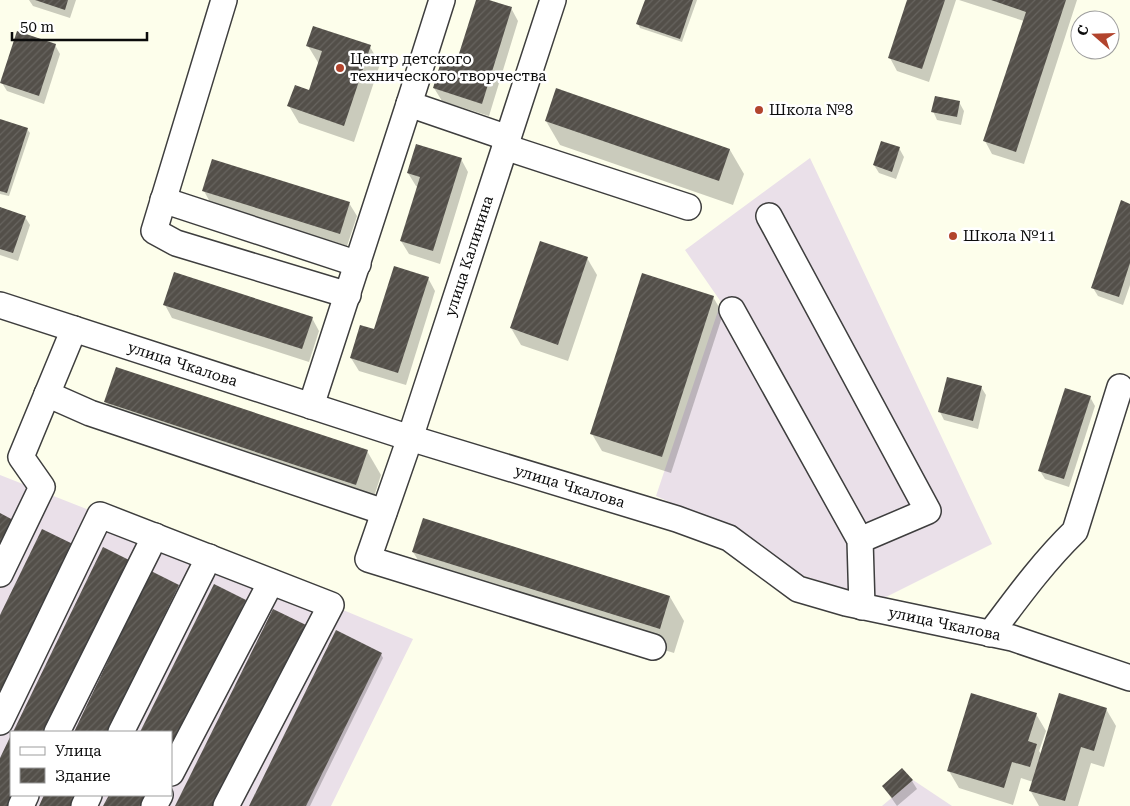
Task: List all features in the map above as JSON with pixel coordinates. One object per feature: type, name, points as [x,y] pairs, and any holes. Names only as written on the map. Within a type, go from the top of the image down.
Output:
[{"type":"street","points":[[224,0],[154,231],[176,243],[348,295]]},
{"type":"street","points":[[311,406],[442,0]]},
{"type":"street","name":"улица Калинина","points":[[553,0],[410,438],[368,559],[653,647]]},
{"type":"street","points":[[409,104],[506,143],[688,207]]},
{"type":"street","points":[[163,200],[358,264]]},
{"type":"street","points":[[769,216],[928,510],[860,540]]},
{"type":"street","name":"улица Чкалова","points":[[0,305],[410,438],[677,519],[729,538],[798,589],[862,606],[1012,638],[1130,678]]},
{"type":"street","points":[[732,310],[860,540],[862,606]]},
{"type":"street","points":[[0,574],[42,487],[21,457],[74,329]]},
{"type":"street","points":[[990,634],[1028,584],[1075,531],[1120,387]]},
{"type":"street","points":[[47,394],[90,413],[384,512]]},
{"type":"street","points":[[0,722],[100,515],[331,605],[226,806]]},
{"type":"street","points":[[58,731],[155,536]]},
{"type":"street","points":[[122,731],[209,557]]},
{"type":"street","points":[[172,772],[271,582]]},
{"type":"shaded area","points":[[810,158],[992,544],[880,600],[782,569],[748,537],[656,496],[721,302],[685,250]]},
{"type":"shaded area","points":[[0,475],[413,639],[331,806],[0,806]]},
{"type":"shaded area","points":[[913,780],[952,806],[882,806]]},
{"type":"building","points":[[35,0],[68,0],[65,10]]},
{"type":"building","points":[[476,0],[489,0],[512,7],[482,104],[433,88],[443,55],[457,60]]},
{"type":"building","points":[[645,0],[693,0],[680,39],[636,24]]},
{"type":"building","points":[[907,0],[945,0],[922,69],[888,58]]},
{"type":"building","points":[[991,0],[1066,0],[1016,152],[983,141],[1026,12]]},
{"type":"building","name":"Центр детского технического творчества","points":[[313,26],[371,45],[344,126],[287,106],[295,85],[309,90],[322,51],[306,46]]},
{"type":"building","points":[[17,31],[56,44],[39,96],[0,83]]},
{"type":"building","points":[[556,88],[730,149],[719,181],[545,121]]},
{"type":"building","points":[[935,96],[960,101],[957,117],[931,112]]},
{"type":"building","points":[[0,119],[28,128],[7,193],[0,191]]},
{"type":"building","points":[[881,141],[900,147],[892,172],[873,165]]},
{"type":"building","points":[[416,144],[462,158],[433,251],[400,241],[420,177],[407,173]]},
{"type":"building","points":[[212,159],[350,202],[340,234],[202,191]]},
{"type":"building","points":[[1121,200],[1130,204],[1130,263],[1119,297],[1091,288]]},
{"type":"building","points":[[0,207],[26,216],[13,253],[0,249]]},
{"type":"building","points":[[540,241],[588,257],[558,345],[510,328]]},
{"type":"building","points":[[394,266],[429,277],[398,373],[350,358],[360,325],[374,329]]},
{"type":"building","points":[[174,272],[313,317],[302,349],[163,305]]},
{"type":"building","points":[[642,273],[714,296],[662,457],[590,434]]},
{"type":"building","points":[[116,367],[368,450],[356,485],[104,402]]},
{"type":"building","points":[[947,377],[982,386],[973,421],[938,412]]},
{"type":"building","points":[[1065,388],[1091,396],[1064,479],[1038,471]]},
{"type":"building","points":[[0,513],[15,521],[0,551]]},
{"type":"building","points":[[423,518],[670,596],[660,629],[412,552]]},
{"type":"building","points":[[42,529],[79,547],[0,708],[0,615]]},
{"type":"building","points":[[103,547],[129,560],[46,731],[13,731]]},
{"type":"building","points":[[151,571],[179,585],[108,731],[74,731]]},
{"type":"building","points":[[214,584],[246,600],[172,749],[172,731],[140,731]]},
{"type":"building","points":[[273,609],[306,625],[216,806],[175,806]]},
{"type":"building","points":[[336,630],[382,653],[306,806],[249,806]]},
{"type":"building","points":[[971,693],[1037,713],[1028,741],[1037,744],[1030,767],[1012,762],[1004,788],[947,771]]},
{"type":"building","points":[[1059,693],[1107,708],[1094,751],[1081,747],[1065,801],[1029,791]]},
{"type":"building","points":[[10,737],[10,796],[15,796],[10,806],[0,806],[0,758]]},
{"type":"building","points":[[902,768],[913,780],[892,798],[882,786]]},
{"type":"building","points":[[44,796],[78,796],[73,806],[39,806]]},
{"type":"building","points":[[108,796],[149,796],[144,806],[103,806]]},
{"type":"place","name":"Центр детского технического творчества","points":[[340,68]]},
{"type":"place","name":"Школа №8","points":[[759,110]]},
{"type":"place","name":"Школа №11","points":[[953,236]]}]
